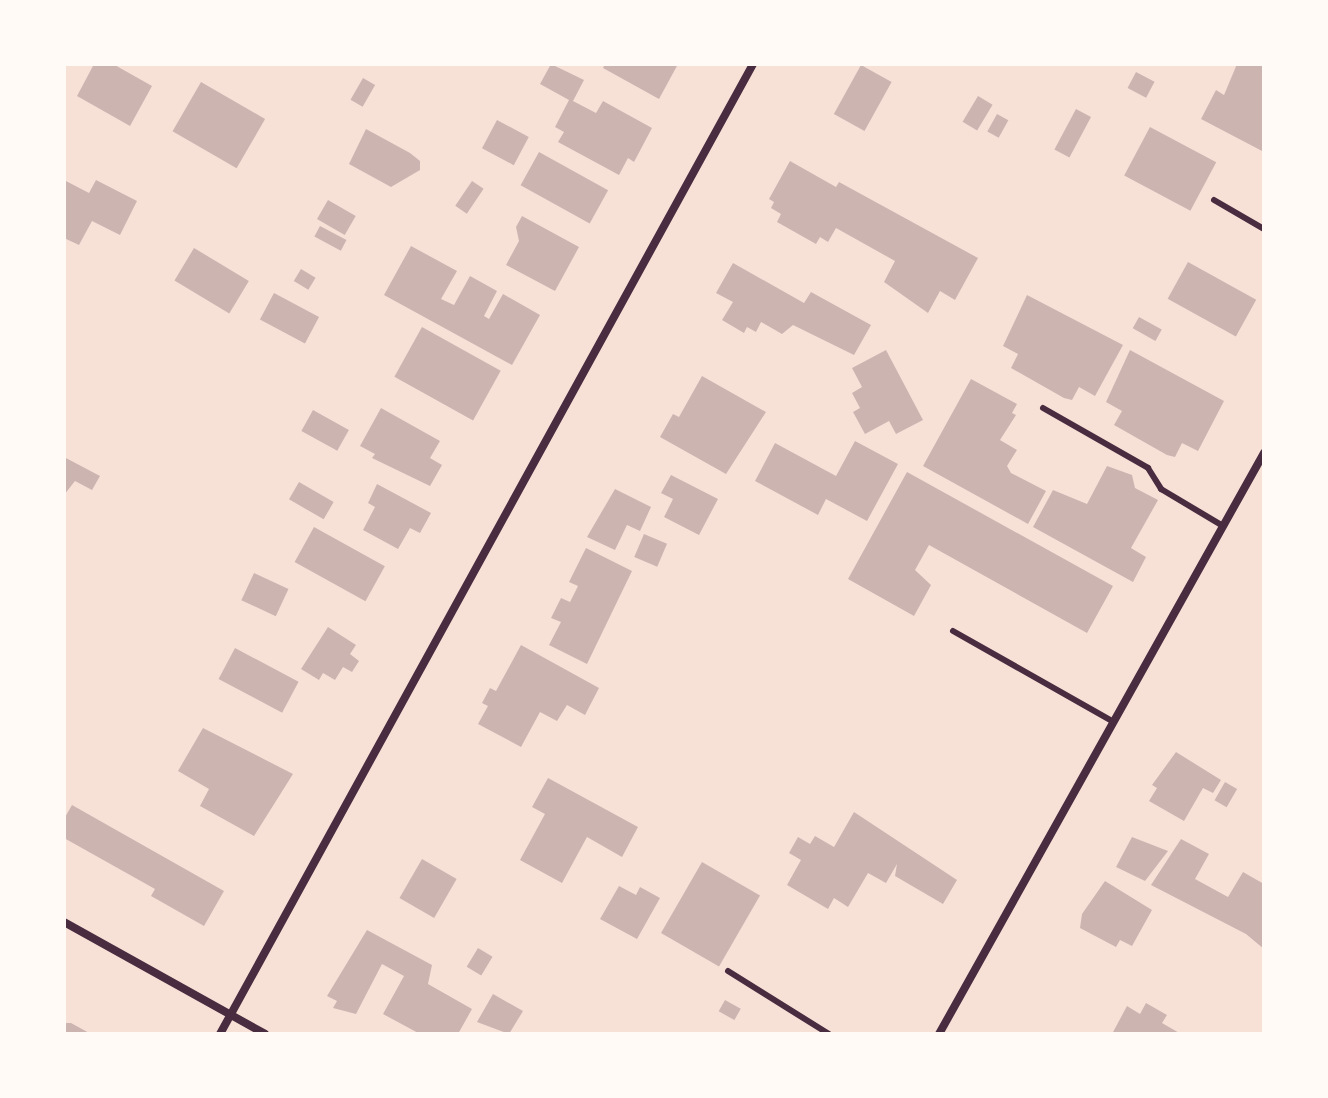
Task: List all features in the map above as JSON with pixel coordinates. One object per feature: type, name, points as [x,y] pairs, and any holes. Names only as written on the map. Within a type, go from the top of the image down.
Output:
[{"type":"street","points":[[220,1034],[753,64]]},
{"type":"street","points":[[939,1034],[1264,453]]},
{"type":"street","points":[[64,922],[265,1034]]},
{"type":"lane","points":[[1214,200],[1264,229]]},
{"type":"lane","points":[[1043,408],[1148,468],[1161,489],[1223,526]]},
{"type":"lane","points":[[953,631],[1114,722]]},
{"type":"lane","points":[[728,971],[829,1034]]},
{"type":"building","points":[[94,64],[113,64],[152,86],[130,126],[77,96]]},
{"type":"building","points":[[551,64],[584,80],[573,101],[596,113],[603,101],[652,128],[634,162],[628,158],[619,175],[558,142],[564,132],[555,127],[569,100],[540,84]]},
{"type":"building","points":[[605,64],[678,64],[659,99],[603,68]]},
{"type":"building","points":[[1237,64],[1264,64],[1264,152],[1201,119],[1216,90],[1224,95]]},
{"type":"building","points":[[861,65],[892,82],[864,131],[834,114]]},
{"type":"building","points":[[1136,72],[1155,82],[1146,98],[1128,88]]},
{"type":"building","points":[[363,78],[375,85],[363,107],[350,100]]},
{"type":"building","points":[[201,82],[265,119],[237,168],[172,131]]},
{"type":"building","points":[[978,96],[993,105],[977,130],[963,122]]},
{"type":"building","points":[[1076,109],[1091,117],[1069,158],[1054,150]]},
{"type":"building","points":[[997,114],[1008,120],[999,138],[987,131]]},
{"type":"building","points":[[497,120],[529,137],[514,165],[482,148]]},
{"type":"building","points":[[1150,127],[1216,162],[1190,211],[1124,176]]},
{"type":"building","points":[[366,129],[410,153],[420,161],[420,170],[391,187],[349,164]]},
{"type":"building","points":[[539,152],[608,190],[590,224],[521,185]]},
{"type":"building","points":[[790,161],[836,187],[839,182],[978,258],[955,300],[940,291],[928,313],[884,282],[895,261],[836,228],[828,242],[820,237],[816,244],[777,222],[781,214],[771,208],[774,202],[769,199]]},
{"type":"building","points":[[64,180],[89,193],[96,180],[137,201],[120,235],[92,221],[79,245],[64,238]]},
{"type":"building","points":[[472,181],[484,189],[467,214],[455,206]]},
{"type":"building","points":[[328,200],[356,216],[345,235],[317,219]]},
{"type":"building","points":[[522,216],[579,247],[555,291],[506,265],[519,241],[516,227]]},
{"type":"building","points":[[320,226],[346,240],[341,251],[314,237]]},
{"type":"building","points":[[411,246],[457,271],[441,299],[454,305],[470,276],[497,291],[484,316],[489,319],[503,294],[540,315],[512,365],[384,295]]},
{"type":"building","points":[[194,248],[249,281],[229,314],[174,281]]},
{"type":"building","points":[[1188,262],[1256,300],[1236,337],[1168,299]]},
{"type":"building","points":[[733,263],[804,303],[811,292],[871,325],[854,355],[793,325],[782,334],[761,322],[756,332],[747,327],[744,333],[722,320],[733,302],[716,293]]},
{"type":"building","points":[[301,269],[316,278],[308,290],[294,281]]},
{"type":"building","points":[[274,293],[319,317],[305,343],[260,319]]},
{"type":"building","points":[[1027,295],[1123,345],[1095,396],[1079,387],[1072,400],[1064,398],[1011,368],[1018,354],[1003,346]]},
{"type":"building","points":[[1139,317],[1162,330],[1155,341],[1133,328]]},
{"type":"building","points":[[422,327],[501,371],[473,420],[394,377]]},
{"type":"building","points":[[886,350],[923,420],[896,434],[889,421],[865,434],[853,412],[860,408],[852,393],[862,387],[852,368]]},
{"type":"building","points":[[1130,350],[1224,401],[1198,451],[1182,443],[1175,457],[1167,455],[1114,425],[1122,411],[1106,402]]},
{"type":"building","points":[[702,376],[766,412],[726,474],[660,437],[673,414],[679,417]]},
{"type":"building","points":[[971,379],[1017,404],[1012,413],[1016,415],[1000,440],[1017,450],[1007,466],[1011,473],[1046,491],[1028,524],[923,466]]},
{"type":"building","points":[[381,408],[440,441],[430,458],[442,465],[430,486],[372,458],[375,454],[360,446]]},
{"type":"building","points":[[313,410],[349,430],[337,451],[301,431]]},
{"type":"building","points":[[855,441],[898,464],[867,521],[826,499],[818,515],[755,481],[775,443],[836,476]]},
{"type":"building","points":[[64,457],[100,476],[92,490],[75,481],[64,495]]},
{"type":"building","points":[[1107,466],[1132,475],[1135,488],[1158,500],[1131,548],[1146,557],[1133,582],[1033,527],[1053,490],[1087,504]]},
{"type":"building","points":[[907,472],[1113,586],[1087,633],[929,545],[915,570],[931,585],[914,616],[848,579]]},
{"type":"building","points":[[671,475],[718,499],[699,535],[664,517],[673,499],[661,493]]},
{"type":"building","points":[[299,482],[334,502],[324,519],[289,499]]},
{"type":"building","points":[[377,484],[431,513],[420,533],[410,528],[398,549],[363,530],[375,507],[368,503]]},
{"type":"building","points":[[615,489],[651,507],[640,531],[627,525],[615,550],[587,537]]},
{"type":"building","points":[[314,527],[385,566],[365,601],[295,562]]},
{"type":"building","points":[[644,534],[667,544],[657,567],[634,557]]},
{"type":"building","points":[[586,548],[632,571],[587,664],[549,645],[561,622],[551,618],[561,598],[570,602],[578,586],[569,582]]},
{"type":"building","points":[[254,573],[288,589],[276,616],[241,600]]},
{"type":"building","points":[[328,627],[356,645],[350,654],[359,661],[352,672],[343,667],[335,680],[323,673],[319,680],[301,669]]},
{"type":"building","points":[[521,645],[599,688],[585,715],[567,705],[557,721],[540,712],[521,747],[478,724],[488,706],[482,703],[490,688],[496,691]]},
{"type":"building","points":[[235,648],[299,682],[282,713],[219,679]]},
{"type":"building","points":[[203,728],[293,774],[254,836],[200,806],[209,789],[178,771]]},
{"type":"building","points":[[1176,752],[1221,780],[1213,793],[1203,788],[1184,821],[1149,801],[1157,788],[1152,785]]},
{"type":"building","points":[[548,778],[638,827],[622,857],[587,837],[562,883],[520,860],[545,814],[532,807]]},
{"type":"building","points":[[1225,782],[1237,789],[1227,807],[1214,800]]},
{"type":"building","points":[[72,805],[224,891],[204,926],[151,896],[155,889],[64,838],[64,819]]},
{"type":"building","points":[[854,812],[957,880],[943,904],[895,876],[897,864],[886,883],[868,873],[848,907],[834,898],[828,909],[787,885],[801,860],[789,853],[798,837],[810,844],[815,836],[834,847]]},
{"type":"building","points":[[1132,837],[1168,851],[1145,881],[1116,867]]},
{"type":"building","points":[[1181,839],[1209,854],[1195,879],[1228,897],[1243,872],[1264,884],[1264,949],[1246,934],[1151,885]]},
{"type":"building","points":[[422,859],[457,879],[434,918],[400,898]]},
{"type":"building","points":[[702,862],[760,896],[719,967],[661,933]]},
{"type":"building","points":[[1105,881],[1152,910],[1132,946],[1120,940],[1116,947],[1080,928],[1082,914]]},
{"type":"building","points":[[619,886],[636,895],[640,887],[660,898],[637,939],[600,919]]},
{"type":"building","points":[[367,930],[432,965],[428,984],[472,1009],[458,1034],[420,1034],[383,1014],[404,976],[382,964],[356,1014],[333,1008],[337,1001],[327,996]]},
{"type":"building","points":[[478,948],[493,957],[481,976],[467,967]]},
{"type":"building","points":[[493,994],[523,1011],[509,1034],[477,1022]]},
{"type":"building","points":[[725,1000],[741,1009],[734,1020],[719,1011]]},
{"type":"building","points":[[1146,1003],[1167,1015],[1162,1023],[1181,1034],[1112,1034],[1127,1006],[1140,1014]]},
{"type":"building","points":[[64,1023],[71,1023],[91,1034],[64,1034]]}]
